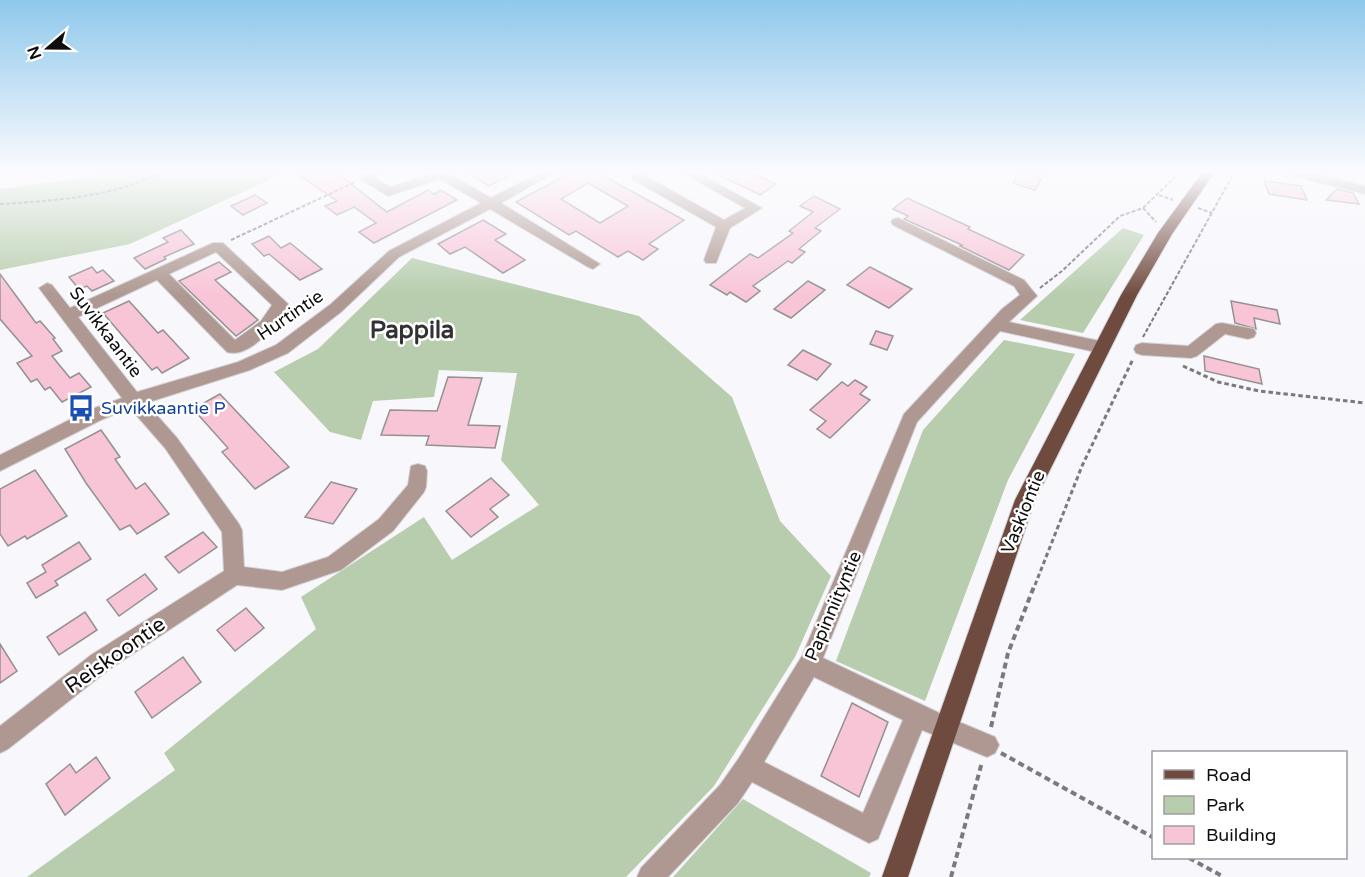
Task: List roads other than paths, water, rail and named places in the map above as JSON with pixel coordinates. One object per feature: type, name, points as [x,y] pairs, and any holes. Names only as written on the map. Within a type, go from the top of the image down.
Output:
[{"type":"main road","name":"Vaskiontie","points":[[895,877],[1025,500],[1100,347],[1177,214]]},
{"type":"street","name":"Hurtintie","points":[[0,464],[95,415],[133,400],[244,366],[282,349],[336,308],[394,254],[469,214]]},
{"type":"street","points":[[508,214],[593,264]]},
{"type":"street","points":[[703,214],[724,226]]},
{"type":"street","points":[[711,260],[724,226],[745,214]]},
{"type":"street","name":"Papinniityntie","points":[[650,877],[729,794],[748,767],[810,663],[910,419],[1008,313],[1029,296],[1019,283],[898,222]]},
{"type":"street","points":[[68,315],[159,273],[218,246],[280,304],[275,316],[263,331],[232,348],[159,273]]},
{"type":"street","name":"Suvikkaantie","points":[[47,288],[133,400],[171,442],[232,530],[234,574]]},
{"type":"street","points":[[997,326],[1100,347]]},
{"type":"street","points":[[1140,348],[1191,352],[1222,328],[1248,333]]},
{"type":"street","points":[[234,574],[282,581],[334,564],[386,525],[417,487],[418,471]]},
{"type":"street","name":"Reiskoontie","points":[[0,741],[99,663],[234,574]]},
{"type":"street","points":[[810,663],[946,729],[987,745]]},
{"type":"street","points":[[748,767],[869,830],[916,714]]},
{"type":"place","name":"Suvikkaantie P","points":[[81,408]]},
{"type":"district","name":"Pappila","points":[[412,330]]}]
